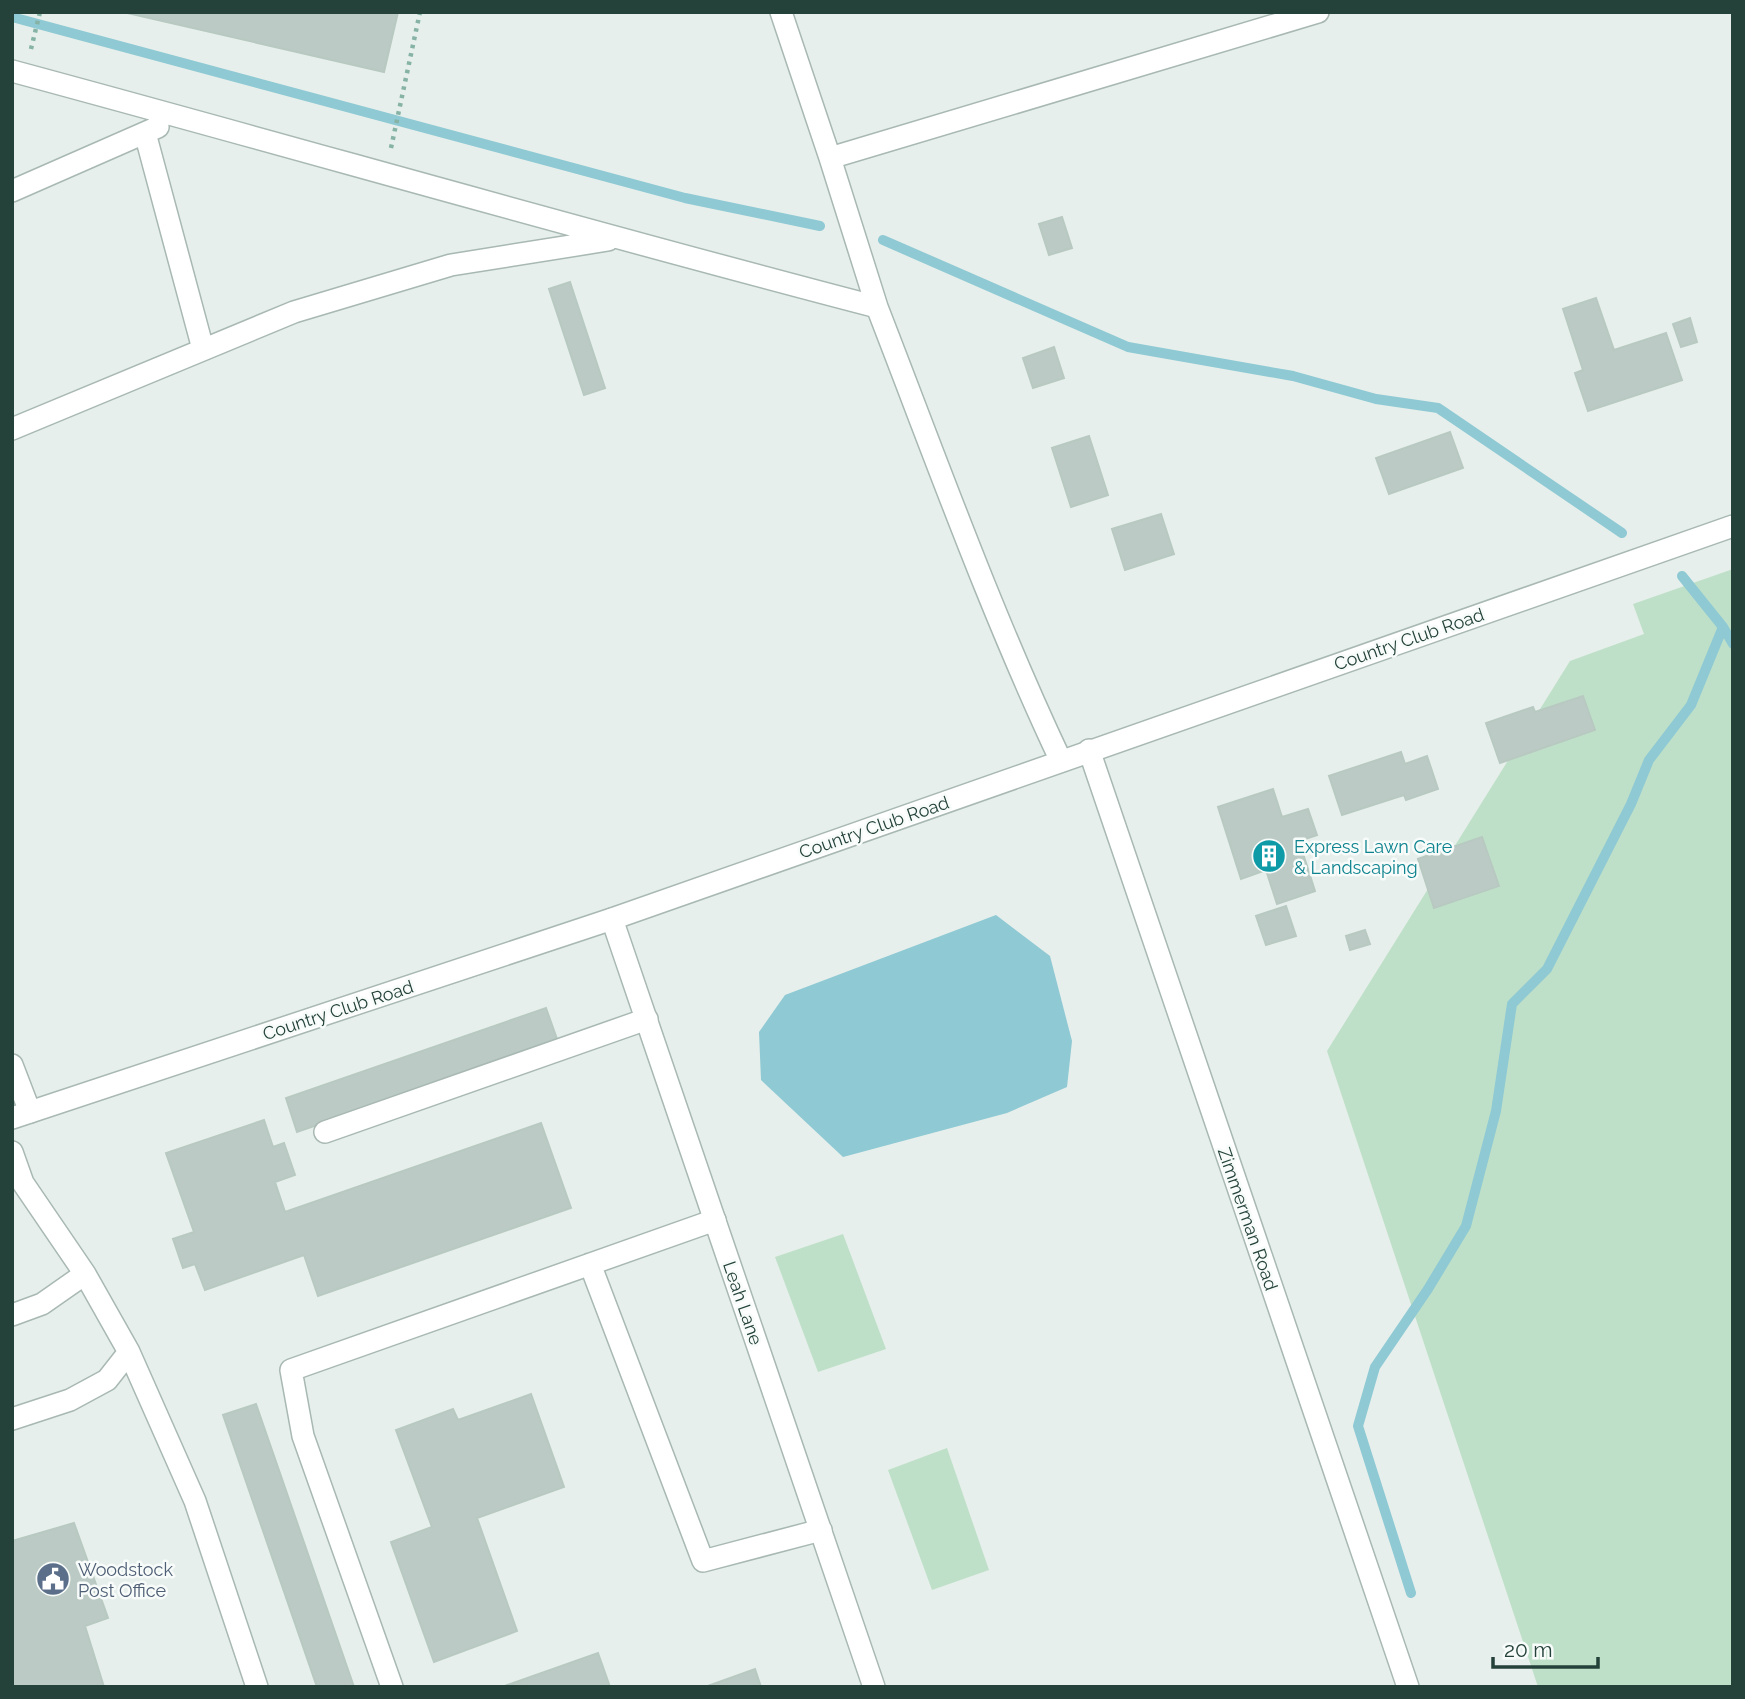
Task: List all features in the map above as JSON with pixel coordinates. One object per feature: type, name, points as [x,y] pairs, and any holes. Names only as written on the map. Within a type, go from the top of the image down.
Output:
[{"type":"street","points":[[781,12],[877,307],[982,578],[1060,761]]},
{"type":"street","points":[[830,158],[1318,12]]},
{"type":"street","points":[[12,71],[615,239],[877,307]]},
{"type":"street","points":[[12,191],[181,117]]},
{"type":"street","points":[[145,133],[203,349]]},
{"type":"street","points":[[12,429],[294,312],[450,265],[615,239]]},
{"type":"street","name":"Country Club Road","points":[[21,1115],[612,919],[1733,526]]},
{"type":"street","name":"Zimmerman Road","points":[[1089,750],[1408,1687]]},
{"type":"street","name":"Leah Lane","points":[[612,919],[874,1687]]},
{"type":"street","points":[[324,1132],[647,1019]]},
{"type":"street","points":[[12,1065],[21,1115]]},
{"type":"street","points":[[12,1152],[18,1189],[85,1274],[129,1352],[195,1501],[257,1687]]},
{"type":"street","points":[[393,1687],[303,1437],[291,1370],[715,1220]]},
{"type":"street","points":[[590,1264],[703,1561],[821,1530]]},
{"type":"street","points":[[12,1315],[42,1304],[85,1274]]},
{"type":"street","points":[[12,1419],[70,1400],[107,1380],[129,1352]]},
{"type":"path","points":[[32,46],[40,12]]},
{"type":"path","points":[[392,143],[421,12]]},
{"type":"green space","points":[[1733,569],[1733,1687],[1538,1687],[1327,1051],[1570,661],[1644,634],[1633,604]]},
{"type":"green space","points":[[843,1234],[886,1349],[818,1372],[775,1257]]},
{"type":"green space","points":[[947,1448],[989,1570],[932,1590],[888,1470]]},
{"type":"water","points":[[996,915],[1050,956],[1072,1041],[1067,1087],[1007,1113],[843,1157],[761,1080],[759,1032],[785,995]]},
{"type":"building","points":[[123,12],[398,12],[384,72]]},
{"type":"building","points":[[1062,217],[1072,248],[1049,255],[1039,224]]},
{"type":"building","points":[[570,282],[605,388],[584,395],[549,289]]},
{"type":"building","points":[[1596,298],[1614,350],[1666,333],[1682,380],[1588,411],[1575,373],[1583,370],[1563,309]]},
{"type":"building","points":[[1690,318],[1697,342],[1681,347],[1673,324]]},
{"type":"building","points":[[1054,347],[1064,378],[1033,388],[1023,358]]},
{"type":"building","points":[[1450,432],[1463,468],[1389,494],[1376,458]]},
{"type":"building","points":[[1089,436],[1108,495],[1071,507],[1052,448]]},
{"type":"building","points":[[1161,514],[1174,554],[1125,570],[1112,529]]},
{"type":"building","points":[[1583,696],[1595,730],[1500,763],[1486,723],[1533,707],[1535,712]]},
{"type":"building","points":[[1401,752],[1405,764],[1427,756],[1438,789],[1406,800],[1404,795],[1342,815],[1329,776]]},
{"type":"building","name":"Express Lawn Care & Landscaping","points":[[1273,789],[1282,817],[1308,809],[1317,835],[1299,841],[1315,891],[1277,904],[1266,870],[1241,879],[1218,807]]},
{"type":"building","points":[[1482,837],[1499,886],[1434,908],[1418,859]]},
{"type":"building","points":[[1286,906],[1296,936],[1266,945],[1256,916]]},
{"type":"building","points":[[1365,930],[1370,944],[1350,950],[1346,936]]},
{"type":"building","points":[[546,1008],[558,1042],[297,1132],[286,1098]]},
{"type":"building","points":[[264,1120],[273,1147],[284,1143],[295,1175],[275,1182],[285,1212],[541,1123],[571,1208],[318,1296],[304,1255],[205,1290],[195,1264],[183,1268],[173,1239],[194,1232],[166,1153]]},
{"type":"building","points":[[531,1394],[564,1487],[477,1518],[517,1631],[434,1662],[391,1542],[432,1527],[396,1430],[453,1409],[458,1420]]},
{"type":"building","points":[[256,1404],[354,1687],[317,1687],[223,1415]]},
{"type":"building","name":"Woodstock Post Office","points":[[74,1523],[108,1618],[85,1626],[104,1687],[12,1687],[12,1541]]},
{"type":"building","points":[[598,1653],[610,1687],[502,1687]]},
{"type":"building","points":[[755,1669],[761,1687],[705,1687]]},
{"type":"waterway","points":[[12,17],[685,198],[820,226]]},
{"type":"waterway","points":[[883,240],[1128,347],[1293,376],[1376,399],[1438,408],[1622,533]]},
{"type":"waterway","points":[[1682,576],[1723,627],[1733,644]]},
{"type":"waterway","points":[[1411,1593],[1358,1426],[1375,1367],[1428,1289],[1466,1226],[1496,1111],[1512,1004],[1547,969],[1631,804],[1649,760],[1691,705],[1723,627]]},
{"type":"place","name":"Express Lawn Care & Landscaping","points":[[1269,856]]},
{"type":"place","name":"Woodstock Post Office","points":[[53,1579]]}]
